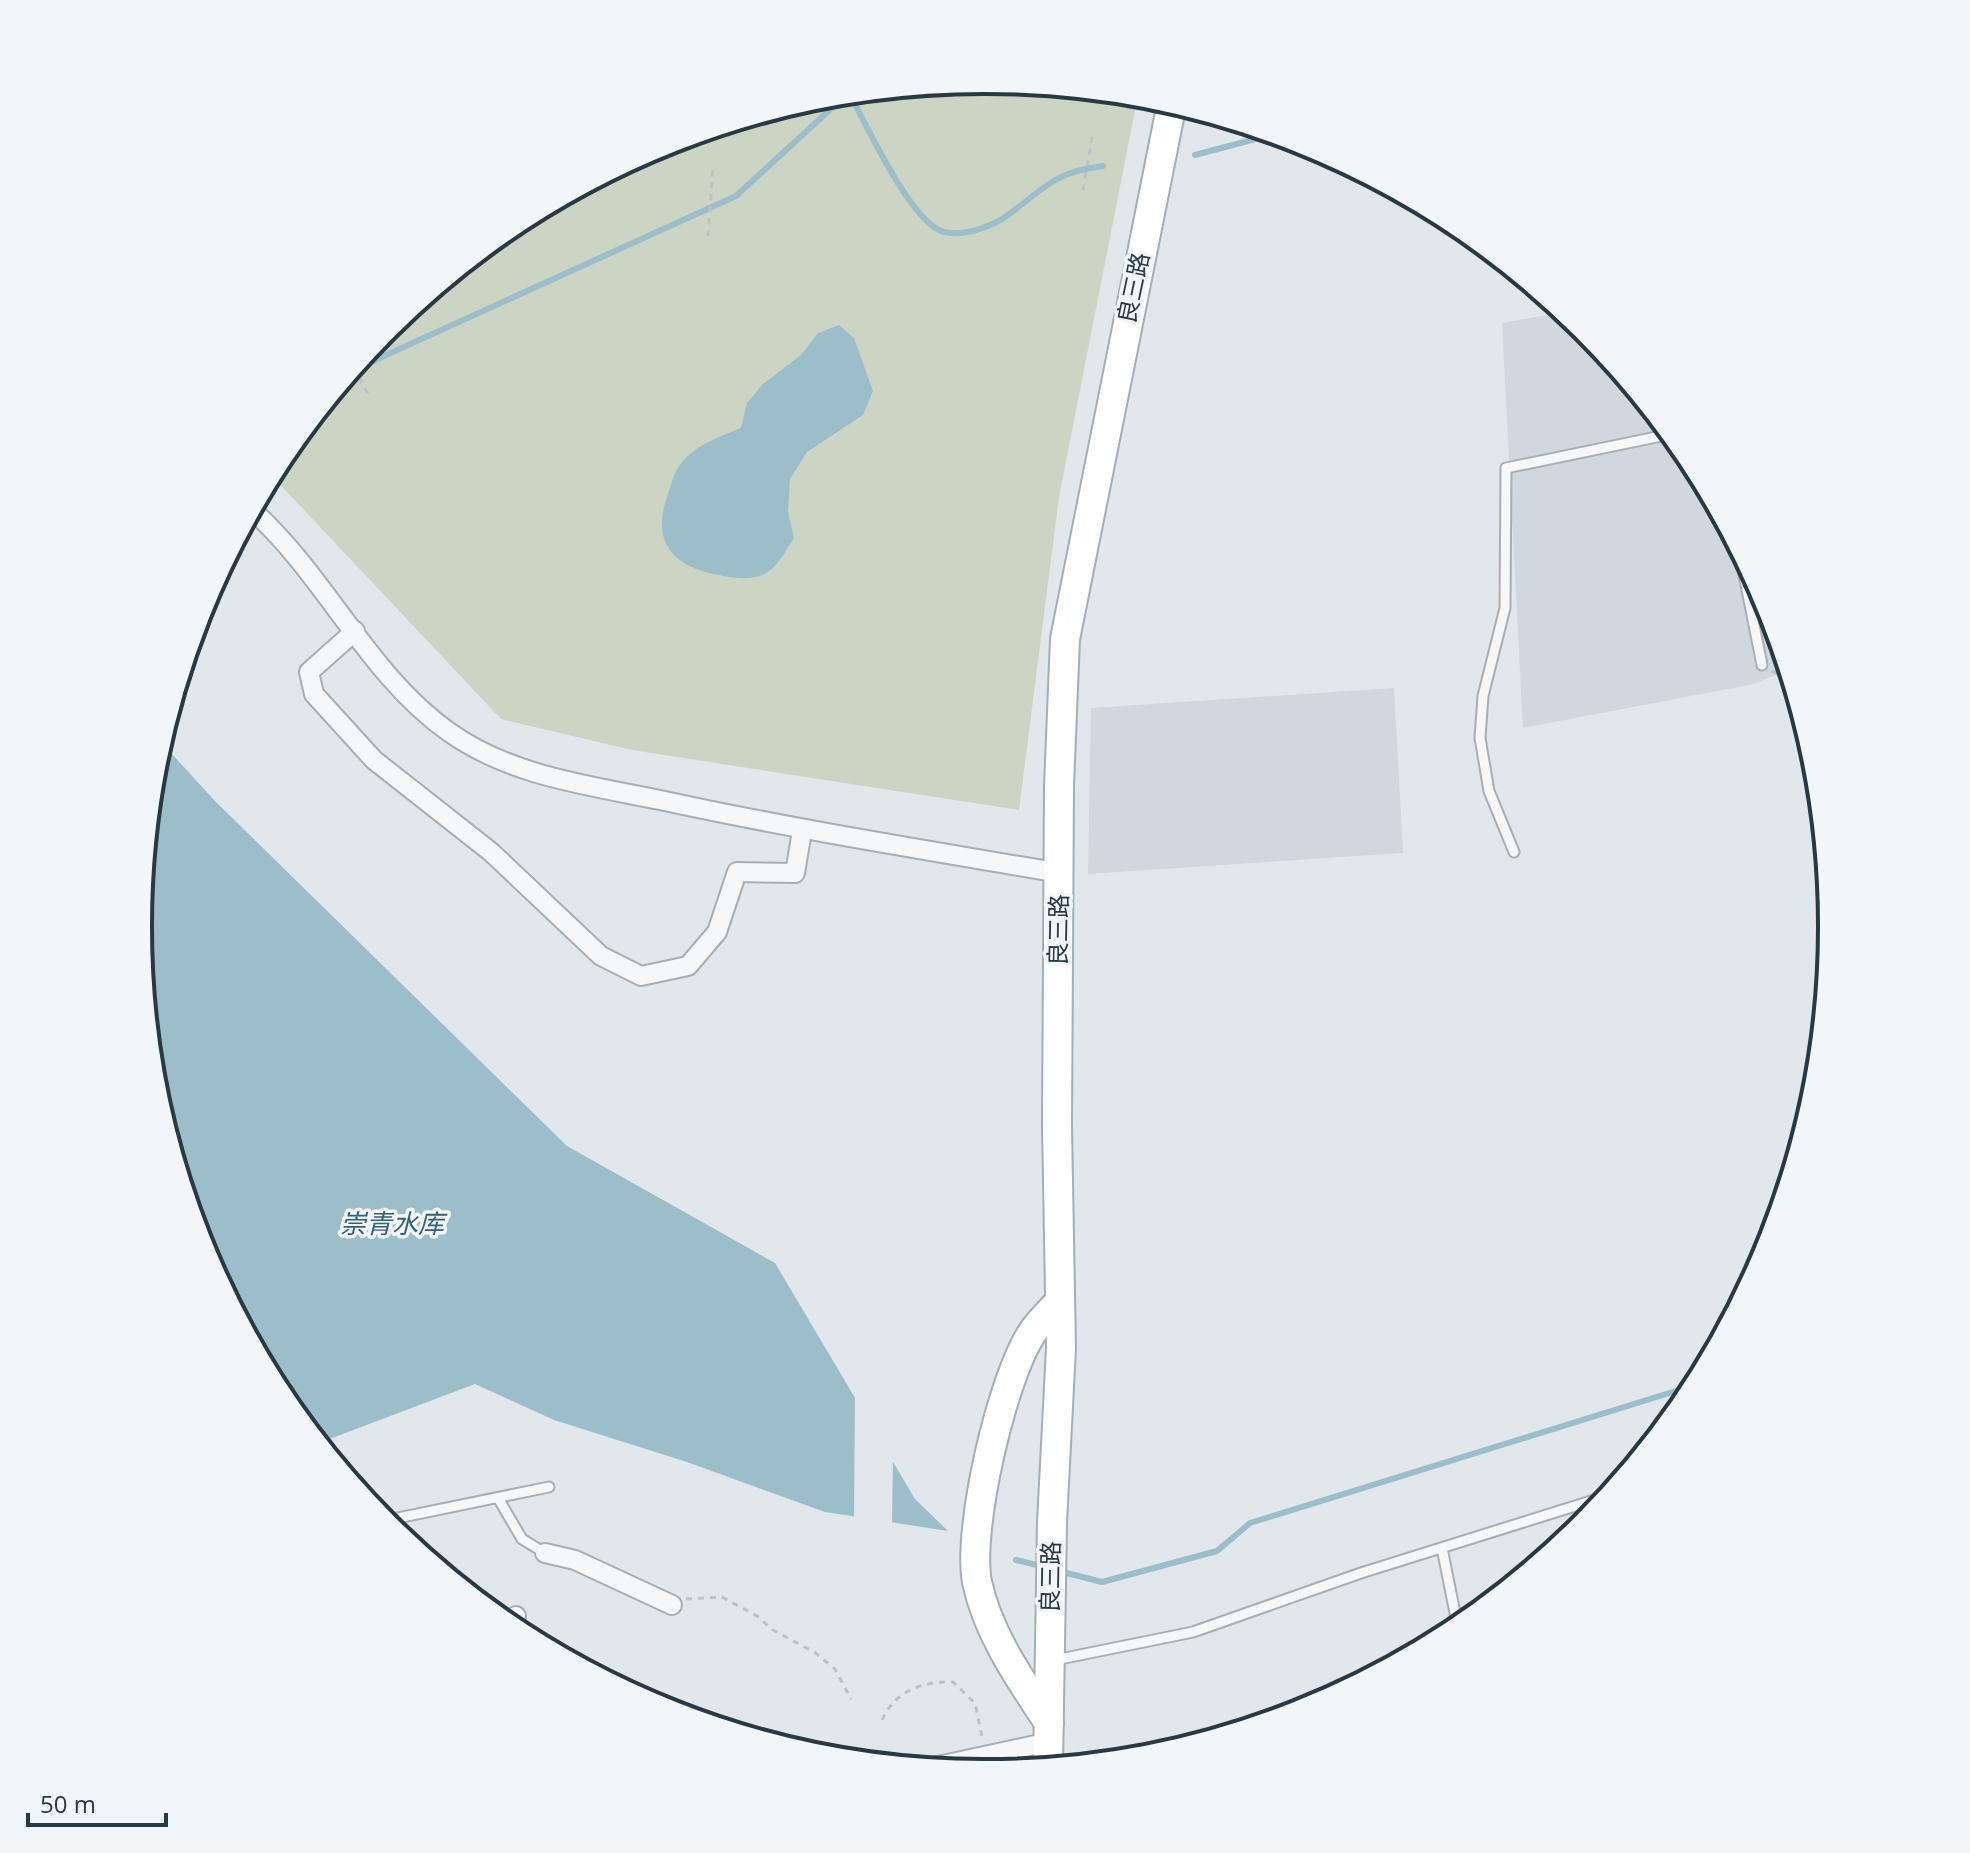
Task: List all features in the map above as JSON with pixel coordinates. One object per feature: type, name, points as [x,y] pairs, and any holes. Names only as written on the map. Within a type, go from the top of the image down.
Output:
[{"type":"main road","name":"良三路","points":[[1049,1744],[1052,1522],[1060,1301],[1057,1126],[1059,772],[1065,639],[1170,115]]},
{"type":"main road","points":[[1049,1744],[998,1640],[977,1580],[977,1526],[979,1493],[1012,1379],[1031,1334],[1060,1301]]},
{"type":"street","points":[[260,518],[305,564],[407,696],[447,731],[489,758],[544,776],[802,831],[1060,873]]},
{"type":"street","points":[[355,631],[309,672],[314,694],[374,760],[491,852],[601,956],[641,976],[688,966],[717,932],[737,872],[795,873],[802,831]]},
{"type":"street","points":[[545,1553],[575,1560],[672,1605]]},
{"type":"street","points":[[1002,1758],[1049,1744]]},
{"type":"lane","points":[[1514,852],[1489,791],[1480,738],[1483,696],[1505,608],[1506,468],[1657,437]]},
{"type":"lane","points":[[1748,594],[1762,665]]},
{"type":"lane","points":[[399,1518],[549,1487]]},
{"type":"lane","points":[[498,1498],[522,1539],[545,1553]]},
{"type":"lane","points":[[1050,1661],[1193,1632],[1585,1503]]},
{"type":"lane","points":[[1442,1548],[1455,1614]]},
{"type":"path","points":[[1083,190],[1093,133]]},
{"type":"path","points":[[708,236],[713,168]]},
{"type":"path","points":[[359,378],[369,396]]},
{"type":"path","points":[[1762,665],[1777,673]]},
{"type":"path","points":[[672,1605],[690,1597],[722,1597],[814,1652],[835,1669],[851,1699]]},
{"type":"path","points":[[882,1720],[889,1704],[908,1690],[933,1681],[953,1682],[975,1703],[983,1759]]},
{"type":"shaded area","points":[[1549,315],[1611,378],[1645,420],[1706,510],[1732,558],[1778,674],[1754,684],[1523,728],[1502,323]]},
{"type":"shaded area","points":[[1394,688],[1403,853],[1088,874],[1091,708]]},
{"type":"green space","points":[[931,96],[1039,96],[1135,108],[1059,497],[1019,810],[632,750],[501,719],[280,485],[325,420],[396,338],[478,266],[522,234],[617,180],[717,138],[823,110]]},
{"type":"water","points":[[839,325],[854,338],[873,391],[863,415],[807,452],[790,479],[788,512],[794,538],[784,554],[767,572],[746,578],[703,571],[678,559],[664,539],[662,526],[663,511],[679,466],[699,447],[741,428],[747,403],[763,384],[801,355],[818,333]]},
{"type":"water","name":"崇青水库","points":[[171,753],[215,801],[567,1146],[775,1263],[915,1499],[948,1531],[825,1512],[687,1462],[554,1420],[475,1384],[330,1439],[293,1389],[238,1295],[197,1194],[181,1142],[168,1089],[160,1035],[154,981],[154,872]]},
{"type":"pier","points":[[855,1396],[860,1396],[893,1453],[892,1528],[854,1522]]},
{"type":"waterway","points":[[855,105],[914,207],[927,221],[947,232],[965,232],[993,224],[1061,177],[1103,166]]},
{"type":"waterway","points":[[376,360],[736,196],[831,109]]},
{"type":"waterway","points":[[1195,155],[1255,139]]},
{"type":"waterway","points":[[1059,1571],[1102,1582],[1217,1551],[1250,1523],[1676,1391]]},
{"type":"waterway","points":[[1016,1560],[1045,1567]]}]
